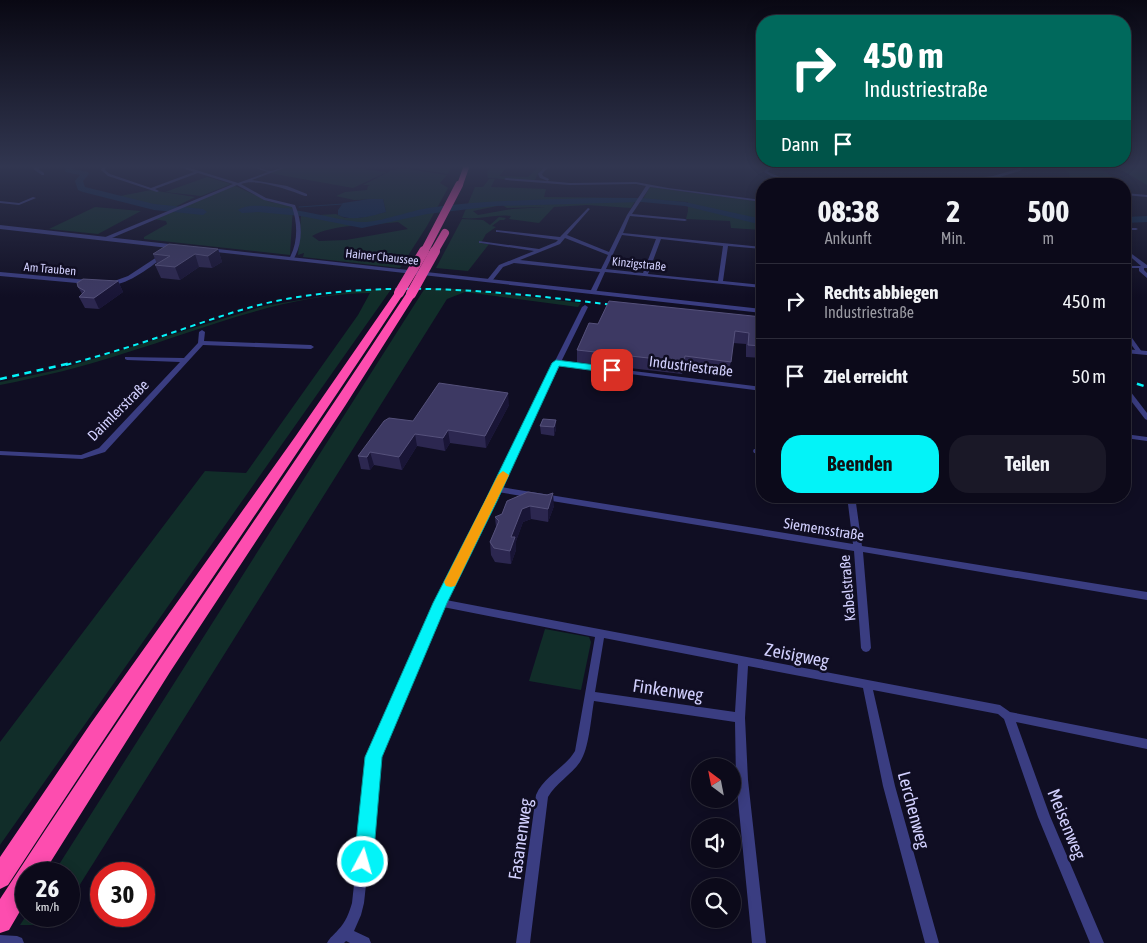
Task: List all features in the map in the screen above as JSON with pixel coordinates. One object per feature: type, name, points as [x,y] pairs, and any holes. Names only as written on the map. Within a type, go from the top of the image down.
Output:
[{"type":"highway","points":[[0,877],[140,671],[324,407],[434,254],[454,209]]},
{"type":"highway","points":[[38,862],[164,666],[339,406],[405,293]]},
{"type":"highway","points":[[0,921],[15,897]]},
{"type":"street","points":[[105,239],[174,209]]},
{"type":"street","points":[[291,259],[295,253],[298,232],[295,209]]},
{"type":"street","points":[[490,280],[498,268],[564,238],[588,209]]},
{"type":"street","points":[[593,292],[633,209]]},
{"type":"street","points":[[629,215],[685,220]]},
{"type":"street","points":[[0,227],[187,248]]},
{"type":"street","points":[[1131,229],[1136,229]]},
{"type":"street","points":[[498,232],[564,238],[611,254]]},
{"type":"street","points":[[621,234],[756,247]]},
{"type":"street","points":[[646,275],[659,238]]},
{"type":"street","points":[[481,242],[539,250]]},
{"type":"street","points":[[720,283],[726,244]]},
{"type":"street","points":[[99,283],[117,283],[177,247]]},
{"type":"street","name":"Hainer Chaussee","points":[[201,249],[756,310]]},
{"type":"street","points":[[1131,255],[1145,268]]},
{"type":"street","name":"Kinzigstraße","points":[[513,261],[756,286]]},
{"type":"street","points":[[1131,268],[1145,268]]},
{"type":"street","points":[[1145,268],[1141,270],[1147,276]]},
{"type":"street","name":"Am Trauben","points":[[0,274],[90,282]]},
{"type":"street","points":[[334,943],[345,933],[353,921],[358,903],[374,757],[440,603],[585,307]]},
{"type":"street","points":[[202,332],[201,342],[311,347]]},
{"type":"street","points":[[1131,339],[1144,353]]},
{"type":"street","name":"Daimlerstraße","points":[[0,453],[82,457],[102,450],[201,342]]},
{"type":"street","points":[[1131,352],[1144,353]]},
{"type":"street","name":"Daimlerstraße","points":[[127,358],[185,360]]},
{"type":"street","name":"Industriestraße","points":[[556,363],[756,389]]},
{"type":"street","points":[[1131,397],[1147,418]]},
{"type":"street","points":[[1131,437],[1147,439]]},
{"type":"street","name":"Siemensstraße","points":[[497,489],[1147,596]]},
{"type":"street","name":"Kabelstraße","points":[[852,503],[858,549],[866,648]]},
{"type":"street","name":"Zeisigweg","points":[[440,603],[1000,710],[1008,716],[1147,744]]},
{"type":"street","name":"Fasanenweg","points":[[523,943],[542,795],[547,788],[570,768],[577,758],[600,635]]},
{"type":"street","points":[[743,661],[740,718],[744,800],[759,943]]},
{"type":"street","name":"Lerchenweg","points":[[867,684],[889,786],[932,943]]},
{"type":"street","name":"Finkenweg","points":[[590,696],[740,718]]},
{"type":"street","name":"Meisenweg","points":[[1008,716],[1044,817],[1097,943]]},
{"type":"street","points":[[345,933],[364,943]]},
{"type":"street","points":[[0,942],[16,943]]},
{"type":"green space","points":[[91,209],[141,211],[98,234],[49,229]]},
{"type":"green space","points":[[177,209],[293,209],[290,255],[144,239],[144,237],[167,224],[166,221],[153,219]]},
{"type":"green space","points":[[385,209],[436,209],[400,268],[303,257],[304,253],[298,255],[301,216],[336,214],[345,218],[359,218],[386,212]],"holes":[[[398,222],[408,229],[346,240],[319,241],[312,236],[320,232],[342,227]]]},
{"type":"green space","points":[[466,209],[483,209],[473,211],[478,215],[512,209],[552,209],[539,223],[509,219],[511,216],[462,218]]},
{"type":"green space","points":[[688,209],[756,209],[756,230],[731,228],[730,221],[686,219]]},
{"type":"green space","points":[[499,217],[506,218],[492,226],[496,227],[486,234],[481,243],[489,244],[468,271],[436,268],[462,219],[483,220],[490,225]]},
{"type":"green space","points":[[392,288],[0,845],[0,742],[205,471],[246,473],[358,315],[370,293],[306,299],[354,291]]},
{"type":"green space","points":[[425,288],[461,289],[581,303],[578,307],[465,292],[447,299],[94,862],[90,862],[90,868],[80,884],[80,862],[61,862]]},
{"type":"green space","points":[[306,299],[244,314],[77,367],[0,385],[0,382],[57,370],[264,306]]},
{"type":"green space","points":[[545,629],[589,637],[591,642],[581,690],[529,681]]},
{"type":"water","points":[[385,209],[386,212],[368,217],[350,218],[338,215],[338,210]]},
{"type":"building","points":[[169,244],[218,249],[208,256],[195,254],[175,267],[155,265],[170,256],[153,254]]},
{"type":"building","points":[[83,279],[118,281],[94,298],[79,297],[85,291],[78,287],[77,283]]},
{"type":"building","points":[[609,301],[756,316],[756,346],[748,345],[749,333],[735,331],[731,362],[685,356],[684,362],[577,350],[589,323],[598,324]]},
{"type":"building","points":[[439,383],[508,393],[485,436],[448,430],[443,438],[415,434],[399,457],[370,452],[367,457],[358,456],[384,421],[389,418],[413,421]]},
{"type":"building","points":[[543,419],[556,420],[554,427],[540,426]]},
{"type":"building","points":[[528,492],[547,495],[553,493],[548,509],[530,506],[522,509],[511,537],[515,537],[510,551],[494,548],[490,542],[499,521],[495,517],[502,514],[507,501]]},
{"type":"waterway","points":[[174,209],[203,212]]},
{"type":"waterway","points":[[242,210],[258,209]]},
{"type":"waterway","points":[[258,209],[301,213],[362,225],[427,211],[446,209]]},
{"type":"waterway","points":[[274,211],[285,209]]},
{"type":"waterway","points":[[706,209],[756,221]]},
{"type":"waterway","points":[[1131,220],[1147,219]]},
{"type":"railway","points":[[66,365],[245,309],[276,301],[319,294],[362,290],[449,290],[536,296],[622,306]]},
{"type":"railway","points":[[0,379],[71,363]]},
{"type":"railway","points":[[1131,382],[1147,387]]},
{"type":"slow traffic","points":[[451,582],[503,475]]},
{"type":"route","points":[[363,862],[374,757],[440,603],[491,501],[556,363],[612,370]]}]
